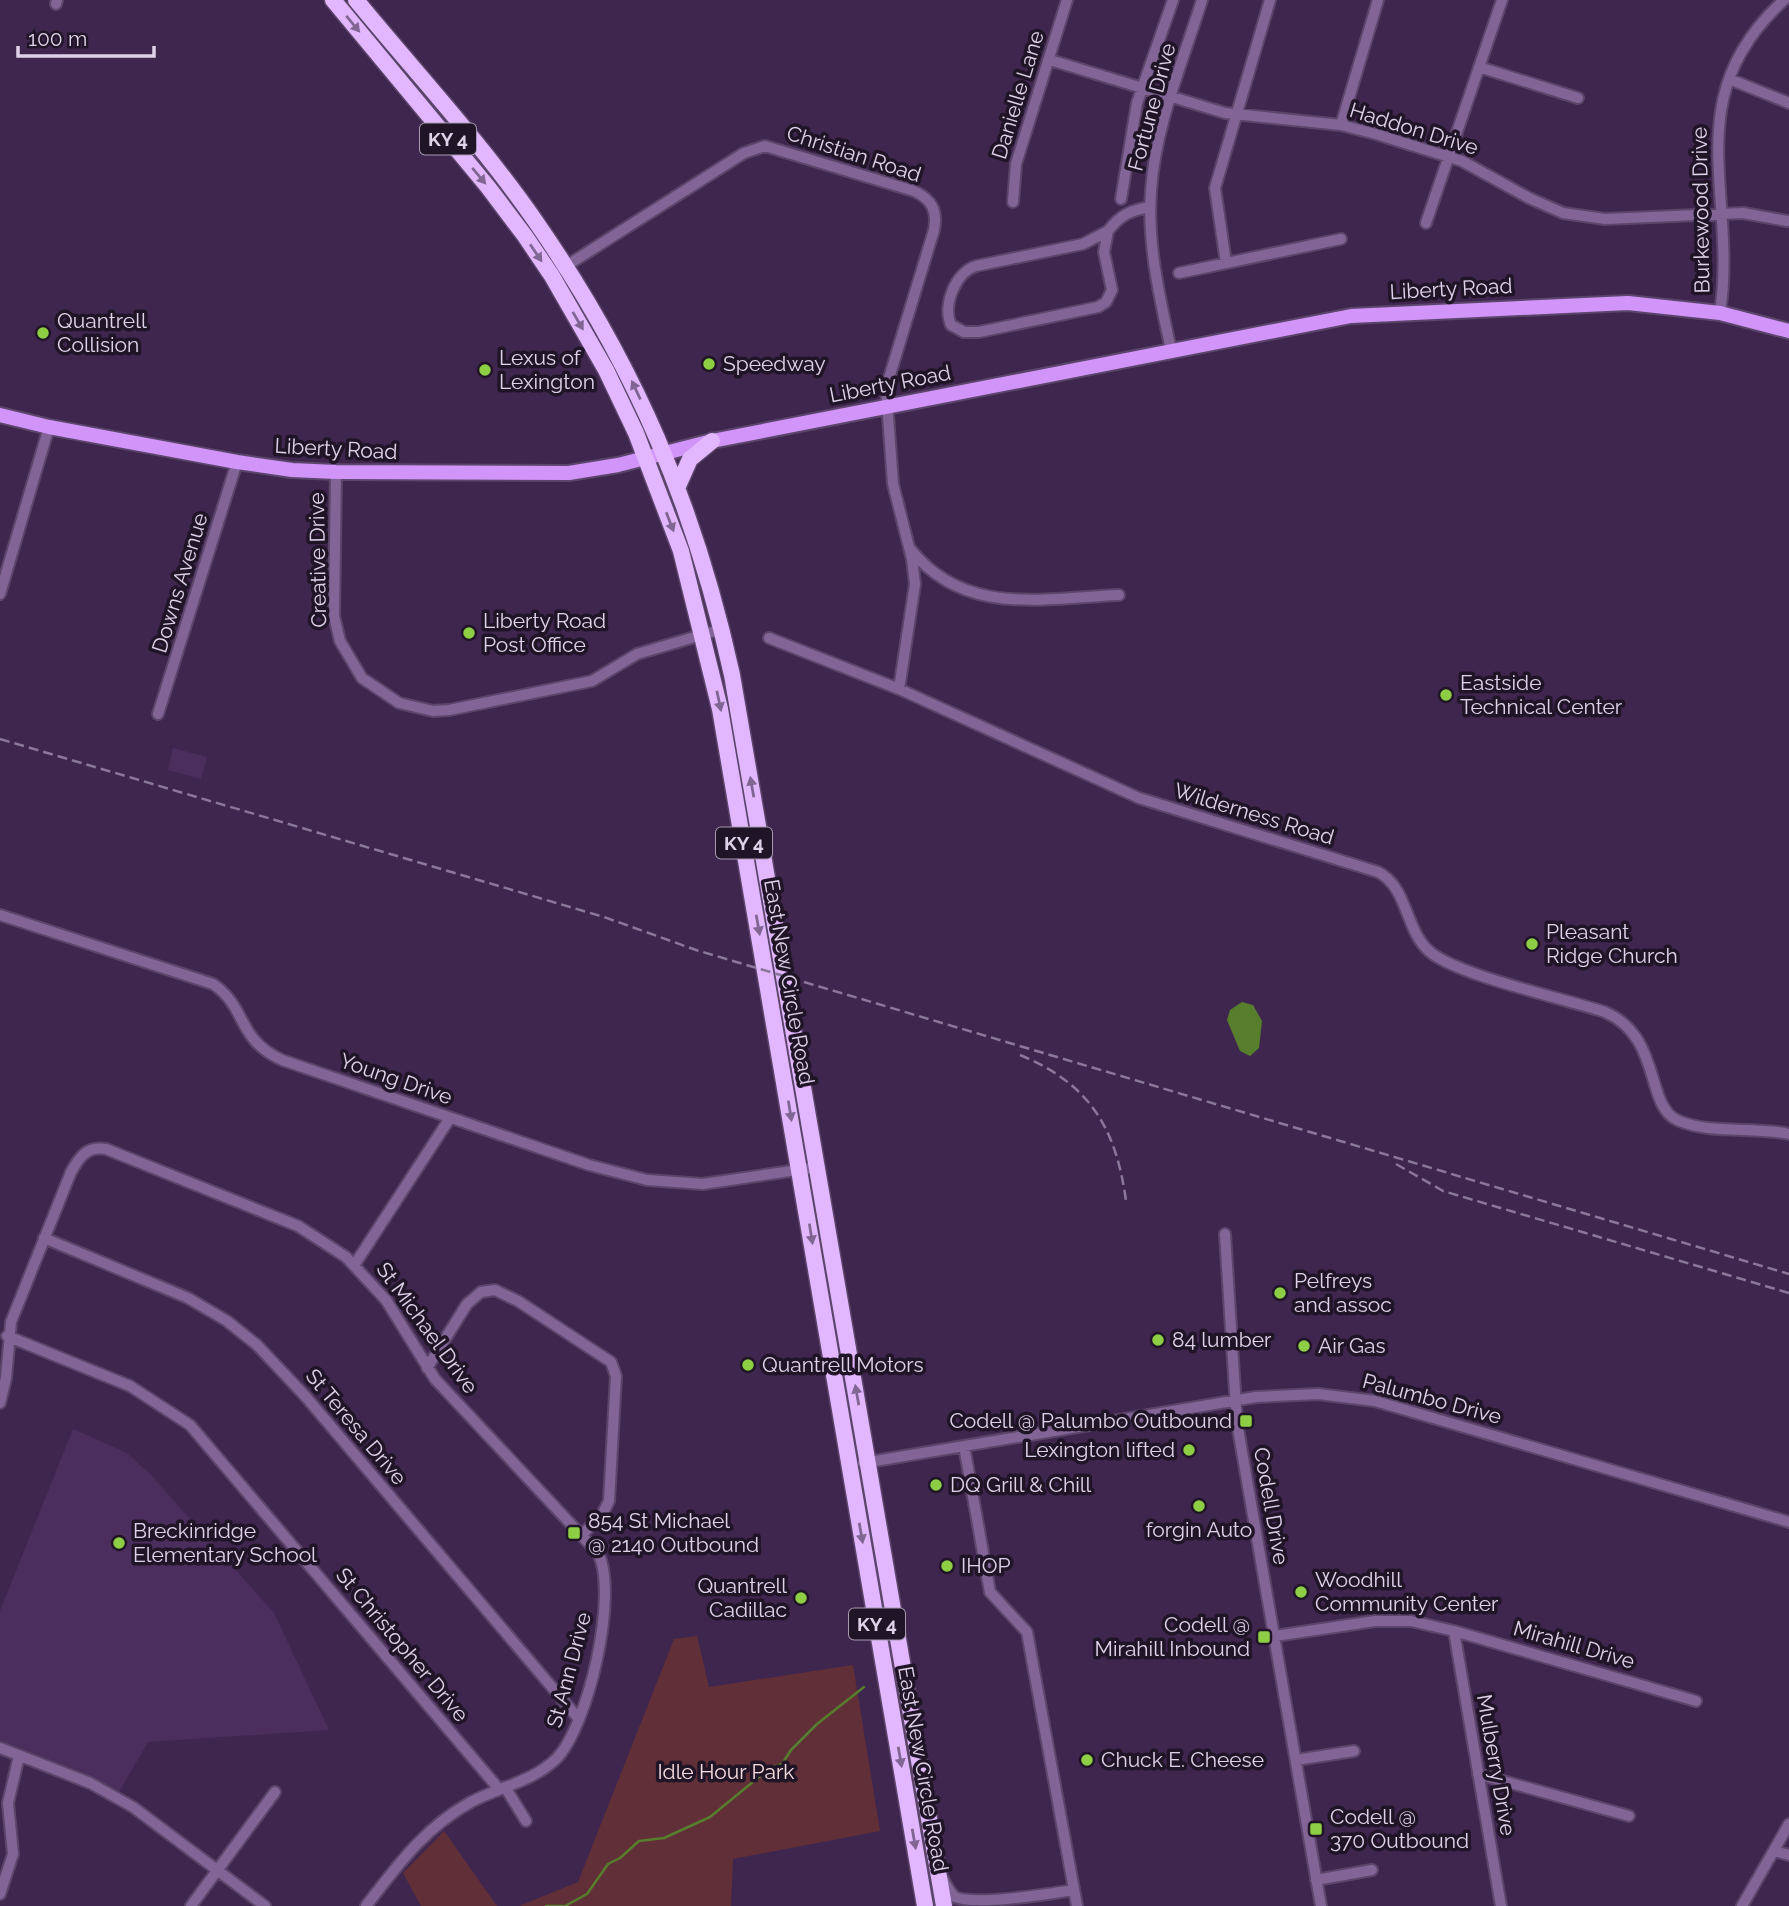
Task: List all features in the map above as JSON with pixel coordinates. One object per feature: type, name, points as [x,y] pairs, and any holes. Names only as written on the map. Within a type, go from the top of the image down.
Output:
[{"type":"highway","name":"East New Circle Road","points":[[333,0],[488,187],[552,276],[615,387],[646,458],[681,551],[704,635],[720,709],[925,1906]]},
{"type":"highway","name":"East New Circle Road","points":[[356,0],[527,208],[562,260],[632,381],[665,452],[702,551],[722,629],[818,1167],[944,1906]]},
{"type":"highway","points":[[373,48],[396,63],[403,61],[402,56]]},
{"type":"highway","points":[[422,108],[446,108]]},
{"type":"highway","points":[[552,276],[562,260]]},
{"type":"highway","points":[[678,486],[690,458],[712,441]]},
{"type":"main road","name":"Liberty Road","points":[[0,415],[48,427],[292,470],[544,475],[646,458],[712,441],[1322,320],[1377,314],[1593,303],[1665,305],[1720,313],[1789,331]]},
{"type":"street","name":"Danielle Lane","points":[[1013,202],[1016,164],[1067,0]]},
{"type":"street","points":[[1121,199],[1141,86],[1173,0]]},
{"type":"street","name":"Fortune Drive","points":[[1171,350],[1153,263],[1150,208],[1155,164],[1172,95],[1202,0]]},
{"type":"street","points":[[1226,263],[1215,188],[1270,0]]},
{"type":"street","points":[[1341,125],[1378,0]]},
{"type":"street","points":[[1426,223],[1502,0]]},
{"type":"street","name":"Burkewood Drive","points":[[1720,313],[1725,268],[1716,142],[1721,106],[1745,44],[1784,0]]},
{"type":"street","name":"Haddon Drive","points":[[1050,60],[1205,107],[1237,114],[1341,125],[1448,157],[1483,171],[1543,205],[1579,216],[1605,219],[1723,213],[1756,214],[1787,221]]},
{"type":"street","points":[[1479,67],[1578,97]]},
{"type":"street","points":[[1730,79],[1789,103]]},
{"type":"street","name":"Christian Road","points":[[562,260],[584,255],[756,148],[783,150],[914,191],[931,203],[936,222],[886,388],[889,405]]},
{"type":"street","points":[[1108,232],[1083,244],[963,271],[948,311],[951,325],[964,332],[979,332],[1098,307],[1106,302],[1112,290],[1104,252],[1108,232],[1119,217],[1150,208]]},
{"type":"street","points":[[1179,273],[1341,239]]},
{"type":"street","points":[[769,638],[899,689],[915,584],[909,548],[895,500],[889,405]]},
{"type":"street","points":[[0,594],[48,427]]},
{"type":"street","name":"Downs Avenue","points":[[158,714],[237,462]]},
{"type":"street","name":"Creative Drive","points":[[337,472],[334,616],[337,631],[347,656],[362,678],[399,703],[416,708],[449,710],[592,681],[637,654],[722,629]]},
{"type":"street","points":[[909,548],[948,582],[998,600],[1119,595]]},
{"type":"street","name":"Wilderness Road","points":[[899,689],[1139,798],[1387,876],[1417,937],[1439,959],[1605,1012],[1629,1027],[1644,1049],[1666,1110],[1675,1119],[1694,1124],[1789,1134]]},
{"type":"street","name":"Young Drive","points":[[0,915],[205,981],[229,998],[251,1038],[268,1053],[590,1165],[647,1180],[703,1184],[818,1167]]},
{"type":"street","points":[[355,1264],[450,1118]]},
{"type":"street","name":"St Michael Drive","points":[[44,1238],[71,1172],[79,1158],[90,1149],[116,1152],[307,1230],[355,1264],[386,1300],[427,1368],[582,1535]]},
{"type":"street","name":"Codell Drive","points":[[1225,1234],[1235,1400],[1321,1906]]},
{"type":"street","points":[[0,1403],[6,1378],[8,1336],[44,1238]]},
{"type":"street","name":"St Teresa Drive","points":[[44,1238],[188,1298],[227,1321],[257,1345],[306,1398],[578,1718]]},
{"type":"street","points":[[427,1368],[467,1304],[481,1292],[495,1290],[517,1301],[611,1362],[616,1376],[609,1501],[603,1513],[582,1535]]},
{"type":"street","name":"St Christopher Drive","points":[[8,1336],[130,1386],[190,1425],[502,1788]]},
{"type":"street","name":"Palumbo Drive","points":[[850,1465],[1235,1400],[1308,1394],[1375,1401],[1789,1522]]},
{"type":"street","points":[[964,1446],[989,1592],[1027,1632],[1077,1906]]},
{"type":"street","name":"St Ann Drive","points":[[366,1906],[406,1854],[434,1826],[453,1812],[530,1777],[553,1761],[569,1741],[600,1644],[607,1588],[603,1561],[582,1535]]},
{"type":"street","name":"Mirahill Drive","points":[[1275,1636],[1392,1620],[1454,1631],[1696,1701]]},
{"type":"street","name":"Mulberry Drive","points":[[1454,1631],[1501,1906]]},
{"type":"street","points":[[0,1748],[112,1794],[150,1817],[265,1906]]},
{"type":"street","points":[[1296,1760],[1354,1751]]},
{"type":"street","points":[[0,1894],[13,1854],[8,1803],[19,1756]]},
{"type":"street","points":[[1478,1774],[1629,1816]]},
{"type":"street","points":[[502,1788],[526,1821]]},
{"type":"street","points":[[191,1906],[275,1792]]},
{"type":"street","points":[[1742,1906],[1789,1824]]},
{"type":"street","points":[[1774,1851],[1789,1855]]},
{"type":"street","points":[[1316,1880],[1372,1870]]},
{"type":"street","points":[[938,1871],[953,1897],[976,1904],[993,1904],[1074,1890]]},
{"type":"shaded area","points":[[173,748],[207,757],[201,779],[168,770]]},
{"type":"shaded area","points":[[1242,1002],[1253,1005],[1262,1021],[1259,1048],[1250,1056],[1240,1051],[1227,1020],[1230,1010]]},
{"type":"shaded area","name":"Breckinridge Elementary School","points":[[73,1429],[127,1453],[151,1475],[274,1613],[329,1730],[148,1742],[119,1792],[0,1741],[0,1611]]},
{"type":"green space","name":"Idle Hour Park","points":[[697,1636],[709,1687],[853,1665],[880,1831],[733,1859],[731,1906],[519,1906],[578,1882],[674,1639]]},
{"type":"green space","points":[[444,1831],[497,1906],[421,1906],[403,1873]]},
{"type":"waterway","points":[[565,1906],[587,1894],[608,1864],[620,1858],[639,1841],[664,1838],[710,1817],[770,1768],[782,1764],[791,1750],[817,1724],[864,1687]]},
{"type":"waterway","points":[[546,1906],[563,1906]]},
{"type":"railway","points":[[0,739],[604,917],[696,950],[1789,1274]]},
{"type":"railway","points":[[1020,1055],[1065,1080],[1096,1112],[1115,1151],[1126,1201]]},
{"type":"railway","points":[[1396,1164],[1443,1191],[1789,1293]]},
{"type":"place","name":"Quantrell Collision","points":[[43,333]]},
{"type":"place","name":"Speedway","points":[[709,364]]},
{"type":"place","name":"Lexus of Lexington","points":[[485,370]]},
{"type":"place","name":"Liberty Road Post Office","points":[[469,633]]},
{"type":"place","name":"Eastside Technical Center","points":[[1446,695]]},
{"type":"place","name":"Pleasant Ridge Church","points":[[1532,944]]},
{"type":"place","name":"Pelfreys and assoc","points":[[1280,1293]]},
{"type":"place","name":"84 lumber","points":[[1158,1340]]},
{"type":"place","name":"Air Gas","points":[[1304,1346]]},
{"type":"place","name":"Quantrell Motors","points":[[748,1365]]},
{"type":"place","name":"Codell @ Palumbo Outbound","points":[[1246,1421]]},
{"type":"place","name":"Lexington lifted","points":[[1189,1450]]},
{"type":"place","name":"DQ Grill & Chill","points":[[936,1485]]},
{"type":"place","name":"forgin Auto","points":[[1199,1506]]},
{"type":"place","name":"854 St Michael @ 2140 Outbound","points":[[574,1533]]},
{"type":"place","name":"Breckinridge Elementary School","points":[[119,1543]]},
{"type":"place","name":"IHOP","points":[[947,1566]]},
{"type":"place","name":"Woodhill Community Center","points":[[1301,1592]]},
{"type":"place","name":"Quantrell Cadillac","points":[[801,1598]]},
{"type":"place","name":"Codell @ Mirahill Inbound","points":[[1264,1637]]},
{"type":"place","name":"Chuck E. Cheese","points":[[1087,1760]]},
{"type":"place","name":"Codell @ 370 Outbound","points":[[1316,1829]]}]
